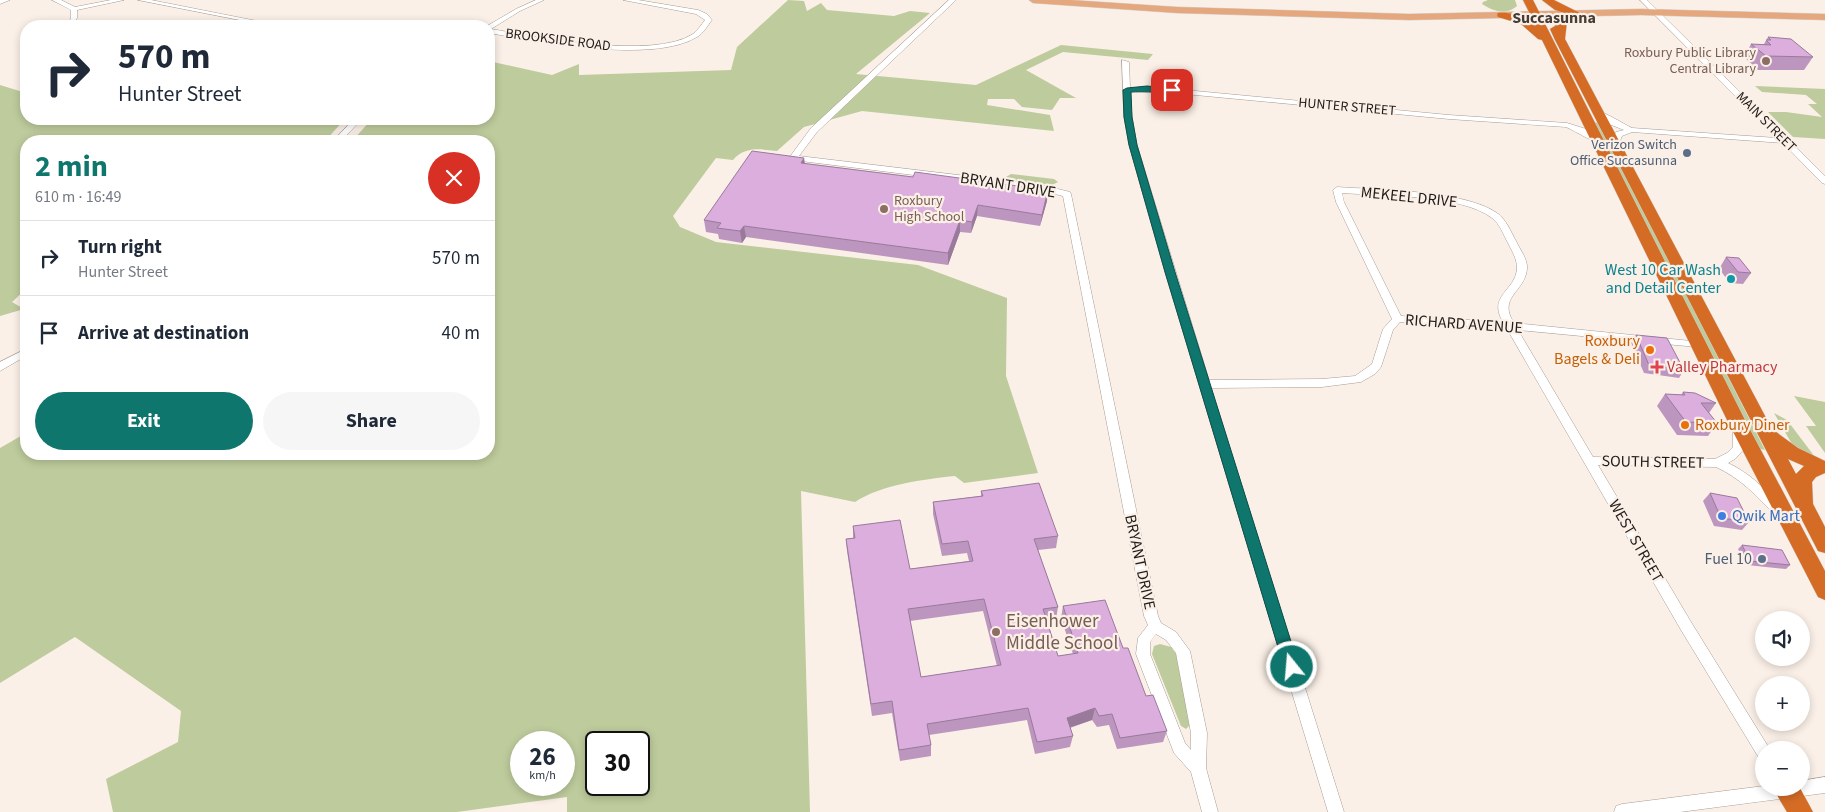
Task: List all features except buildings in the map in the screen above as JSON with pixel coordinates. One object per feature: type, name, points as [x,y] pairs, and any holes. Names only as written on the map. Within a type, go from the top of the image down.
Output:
[{"type":"highway","points":[[1504,14],[1518,9],[1521,0]]},
{"type":"highway","points":[[1547,0],[1559,8],[1575,13]]},
{"type":"highway","points":[[1537,7],[1591,113],[1615,144],[1761,426],[1825,544]]},
{"type":"highway","points":[[1554,42],[1562,19],[1575,13]]},
{"type":"highway","points":[[1504,14],[1527,23],[1554,42]]},
{"type":"highway","points":[[1591,113],[1598,141],[1737,422],[1825,591]]},
{"type":"highway","points":[[1761,426],[1784,447],[1824,467]]},
{"type":"highway","points":[[1806,511],[1802,480],[1809,472],[1824,467]]},
{"type":"highway","points":[[1792,796],[1801,812]]},
{"type":"main road","points":[[1033,0],[1169,9],[1327,16],[1410,17],[1504,14],[1537,7],[1575,13],[1825,17]]},
{"type":"street","points":[[0,2],[7,0]]},
{"type":"street","points":[[55,0],[74,9],[121,0]]},
{"type":"street","points":[[141,0],[248,20]]},
{"type":"street","points":[[495,25],[518,10],[542,0]]},
{"type":"street","name":"BROOKSIDE ROAD","points":[[495,30],[583,46],[650,47],[667,46],[692,39],[707,26],[710,20],[698,12],[626,0]]},
{"type":"street","name":"BRYANT DRIVE","points":[[953,0],[814,130],[793,158],[1042,188],[1066,194],[1151,616],[1156,627],[1171,636],[1183,651],[1199,733],[1198,768],[1210,812]]},
{"type":"street","name":"MAIN STREET","points":[[1643,0],[1825,181]]},
{"type":"street","points":[[73,20],[74,9]]},
{"type":"street","points":[[1125,62],[1128,117],[1133,145],[1170,272],[1206,384],[1336,812]]},
{"type":"street","name":"HUNTER STREET","points":[[1127,90],[1153,89],[1449,117],[1567,125],[1583,131],[1598,141]]},
{"type":"street","points":[[1567,125],[1580,122],[1591,113],[1632,130],[1784,141]]},
{"type":"street","points":[[343,135],[352,125]]},
{"type":"street","points":[[1615,144],[1619,134],[1632,130]]},
{"type":"street","name":"MEKEEL DRIVE","points":[[1397,319],[1340,202],[1337,190],[1458,202],[1480,207],[1493,214],[1501,223],[1521,260],[1520,277],[1506,297],[1503,305],[1504,318],[1510,327]]},
{"type":"street","name":"RICHARD AVENUE","points":[[1206,384],[1322,383],[1357,379],[1377,365],[1388,329],[1397,319],[1698,344]]},
{"type":"street","name":"WEST STREET","points":[[1510,327],[1691,635],[1757,741]]},
{"type":"street","points":[[1,366],[20,355]]},
{"type":"street","name":"SOUTH STREET","points":[[1717,463],[1731,456],[1739,448],[1740,437],[1737,422]]},
{"type":"street","name":"SOUTH STREET","points":[[1589,461],[1717,463],[1746,477],[1789,524]]},
{"type":"street","name":"BRYANT DRIVE","points":[[1156,627],[1147,632],[1144,638],[1143,654],[1179,748],[1198,768]]},
{"type":"street","points":[[1810,786],[1825,785]]},
{"type":"street","points":[[1622,812],[1755,793]]},
{"type":"green space","points":[[788,0],[804,1],[807,11],[821,3],[827,10],[894,16],[910,11],[930,13],[856,74],[976,85],[1061,45],[1153,54],[1148,60],[1063,52],[1026,70],[1076,98],[1060,98],[1052,110],[1022,107],[1014,99],[988,99],[987,105],[1050,115],[1054,131],[862,111],[804,127],[777,151],[748,150],[733,160],[716,158],[673,216],[680,227],[716,242],[918,265],[1007,298],[1006,376],[1038,473],[964,483],[955,476],[917,481],[877,491],[855,502],[801,491],[810,812],[567,812],[567,797],[457,812],[113,812],[106,779],[178,742],[181,711],[75,637],[0,683],[0,448],[20,436],[20,460],[495,460],[495,135],[357,135],[367,125],[495,125],[495,62],[552,75],[579,64],[579,75],[731,70],[737,47]]},
{"type":"green space","points":[[1488,0],[1515,0],[1517,6],[1504,12],[1491,9],[1482,4]]},
{"type":"green space","points":[[0,85],[20,91],[20,125],[340,125],[330,135],[20,135],[20,295],[12,302],[20,307],[20,310],[0,316]]},
{"type":"green space","points":[[1755,86],[1825,89],[1825,139],[1793,137],[1768,112],[1786,112],[1822,117],[1808,104],[1817,104],[1806,95],[1762,92]]},
{"type":"green space","points":[[1593,122],[1599,123],[1765,450],[1756,448]]},
{"type":"green space","points":[[1011,174],[1054,179],[1058,182],[1052,185],[1003,179]]},
{"type":"green space","points":[[1794,396],[1825,402],[1825,453],[1806,426],[1816,426]]},
{"type":"green space","points":[[1774,413],[1787,420],[1815,457],[1796,451]]},
{"type":"green space","points":[[1160,644],[1171,647],[1176,654],[1190,725],[1186,729],[1181,726],[1152,654],[1154,646]]},
{"type":"place","name":"Roxbury Public Library Central Library","points":[[1766,61]]},
{"type":"place","name":"Verizon Switch Office Succasunna","points":[[1687,153]]},
{"type":"place","name":"Roxbury High School","points":[[884,209]]},
{"type":"place","name":"West 10 Car Wash and Detail Center","points":[[1731,279]]},
{"type":"place","name":"Roxbury Bagels & Deli","points":[[1650,350]]},
{"type":"place","name":"Valley Pharmacy","points":[[1657,367]]},
{"type":"place","name":"Roxbury Diner","points":[[1685,425]]},
{"type":"place","name":"Qwik Mart","points":[[1722,516]]},
{"type":"place","name":"Fuel 10","points":[[1762,559]]},
{"type":"place","name":"Eisenhower Middle School","points":[[996,632]]},
{"type":"district","name":"Succasunna","points":[[1554,18]]},
{"type":"route","points":[[1172,90],[1147,88],[1127,90],[1128,117],[1133,145],[1170,272],[1292,667]]}]
